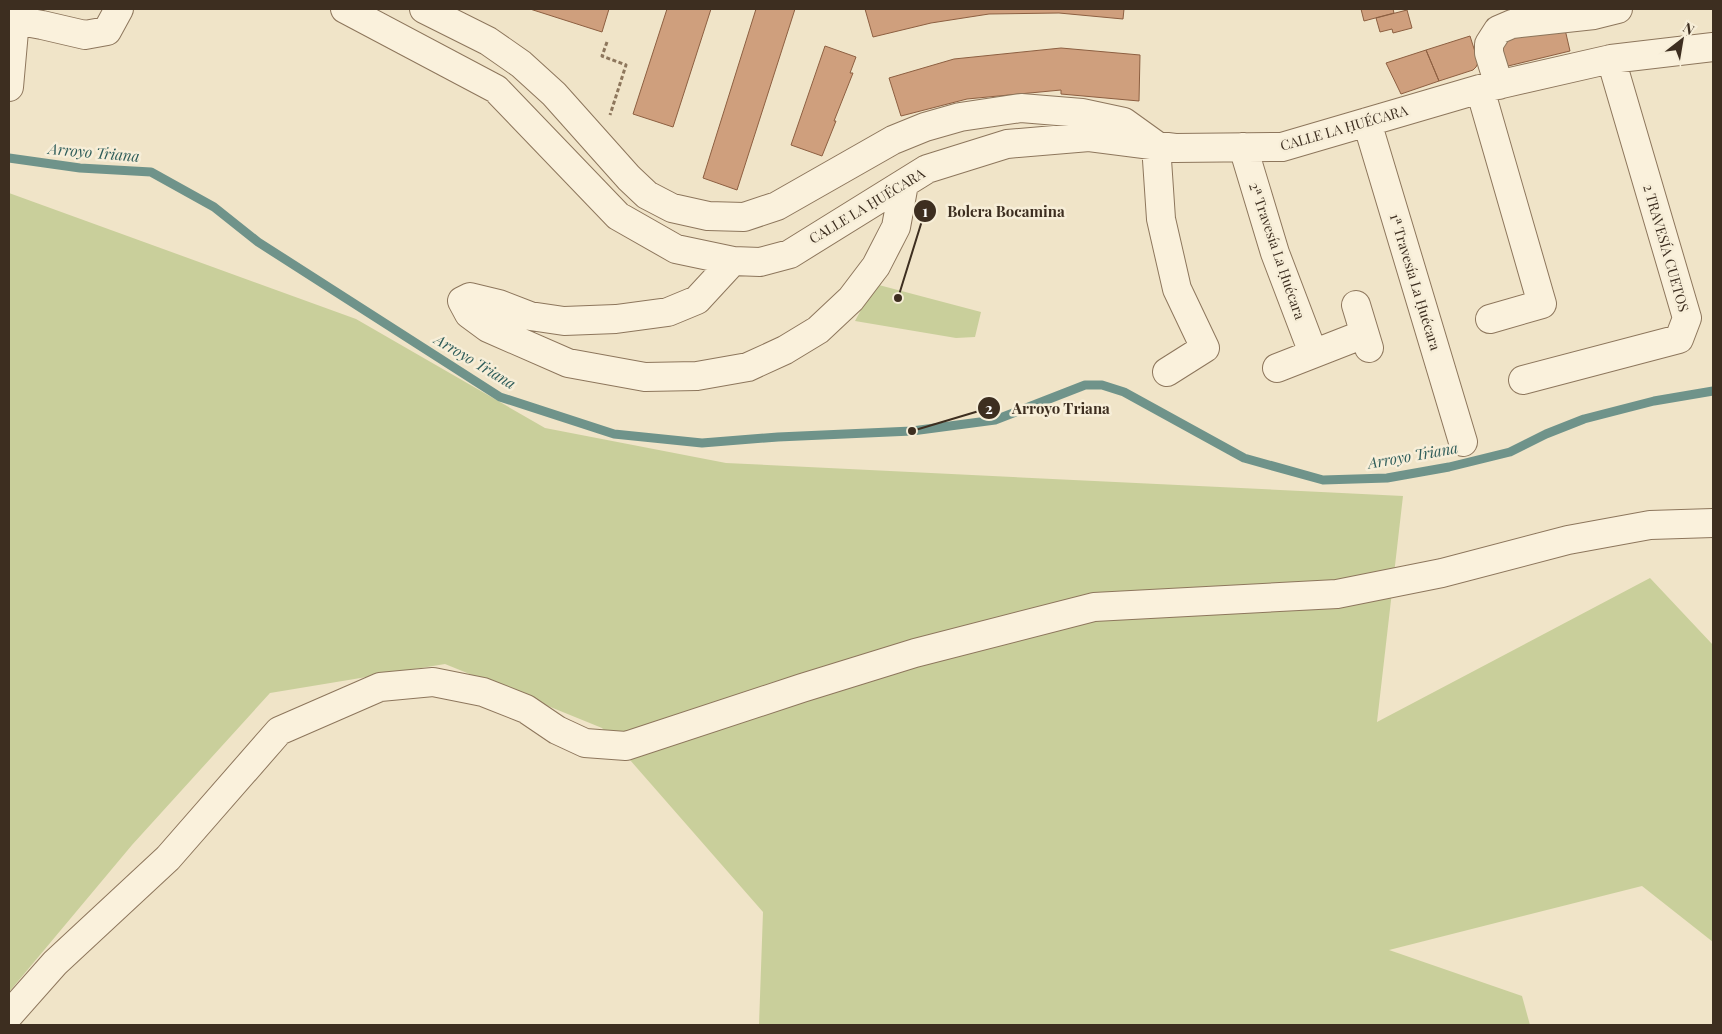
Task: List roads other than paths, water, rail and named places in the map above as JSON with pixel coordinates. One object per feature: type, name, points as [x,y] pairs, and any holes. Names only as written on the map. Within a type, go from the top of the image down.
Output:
[{"type":"street","points":[[9,87],[13,16],[85,35],[107,31],[119,9]]},
{"type":"street","name":"CALLE LA ḤUÉCARA","points":[[345,9],[496,89],[618,216],[676,249],[733,261],[760,262],[790,254],[927,169],[1007,144],[1089,137],[1175,148],[1282,147],[1490,87],[1611,59],[1713,47]]},
{"type":"street","points":[[424,9],[488,40],[521,64],[554,94],[629,178],[647,195],[672,208],[708,216],[744,217],[777,206],[893,140],[925,127],[969,116],[1021,108],[1082,113],[1124,122],[1156,145],[1161,219],[1177,289],[1205,348],[1167,372]]},
{"type":"street","points":[[1490,319],[1542,304],[1490,87],[1489,44],[1498,30],[1512,24],[1594,16],[1618,9]]},
{"type":"street","name":"2 TRAVESÍA CUETOS","points":[[1523,380],[1679,340],[1687,318],[1611,59]]},
{"type":"street","name":"1ª Travesía La Ḥuécara","points":[[1367,122],[1463,442]]},
{"type":"street","name":"2ª Travesía La Ḥuécara","points":[[1243,147],[1275,254],[1313,353]]},
{"type":"street","points":[[733,261],[697,300],[668,312],[564,321],[530,316],[499,304],[470,297],[462,302],[469,314],[488,328],[568,362],[645,377],[697,376],[748,367],[785,350],[818,330],[851,299],[876,266],[896,227],[904,184]]},
{"type":"street","points":[[1277,368],[1313,353],[1366,341],[1356,305]]},
{"type":"street","points":[[9,1016],[55,963],[168,858],[279,731],[380,687],[433,682],[483,692],[526,709],[557,730],[585,744],[626,746],[915,653],[1094,607],[1337,594],[1442,573],[1568,540],[1650,524],[1713,523]]},
{"type":"waterway","name":"Arroyo Triana","points":[[9,158],[80,168],[151,172],[214,207],[258,242],[500,397],[614,434],[702,443],[778,437],[912,431],[995,420],[1085,385],[1102,385],[1124,392],[1244,458],[1323,480],[1387,478],[1449,467],[1510,452],[1546,434],[1584,419],[1654,401],[1713,391]]},
{"type":"place","name":"Bolera Bocamina","points":[[898,298]]},
{"type":"place","name":"Arroyo Triana","points":[[912,431]]}]
